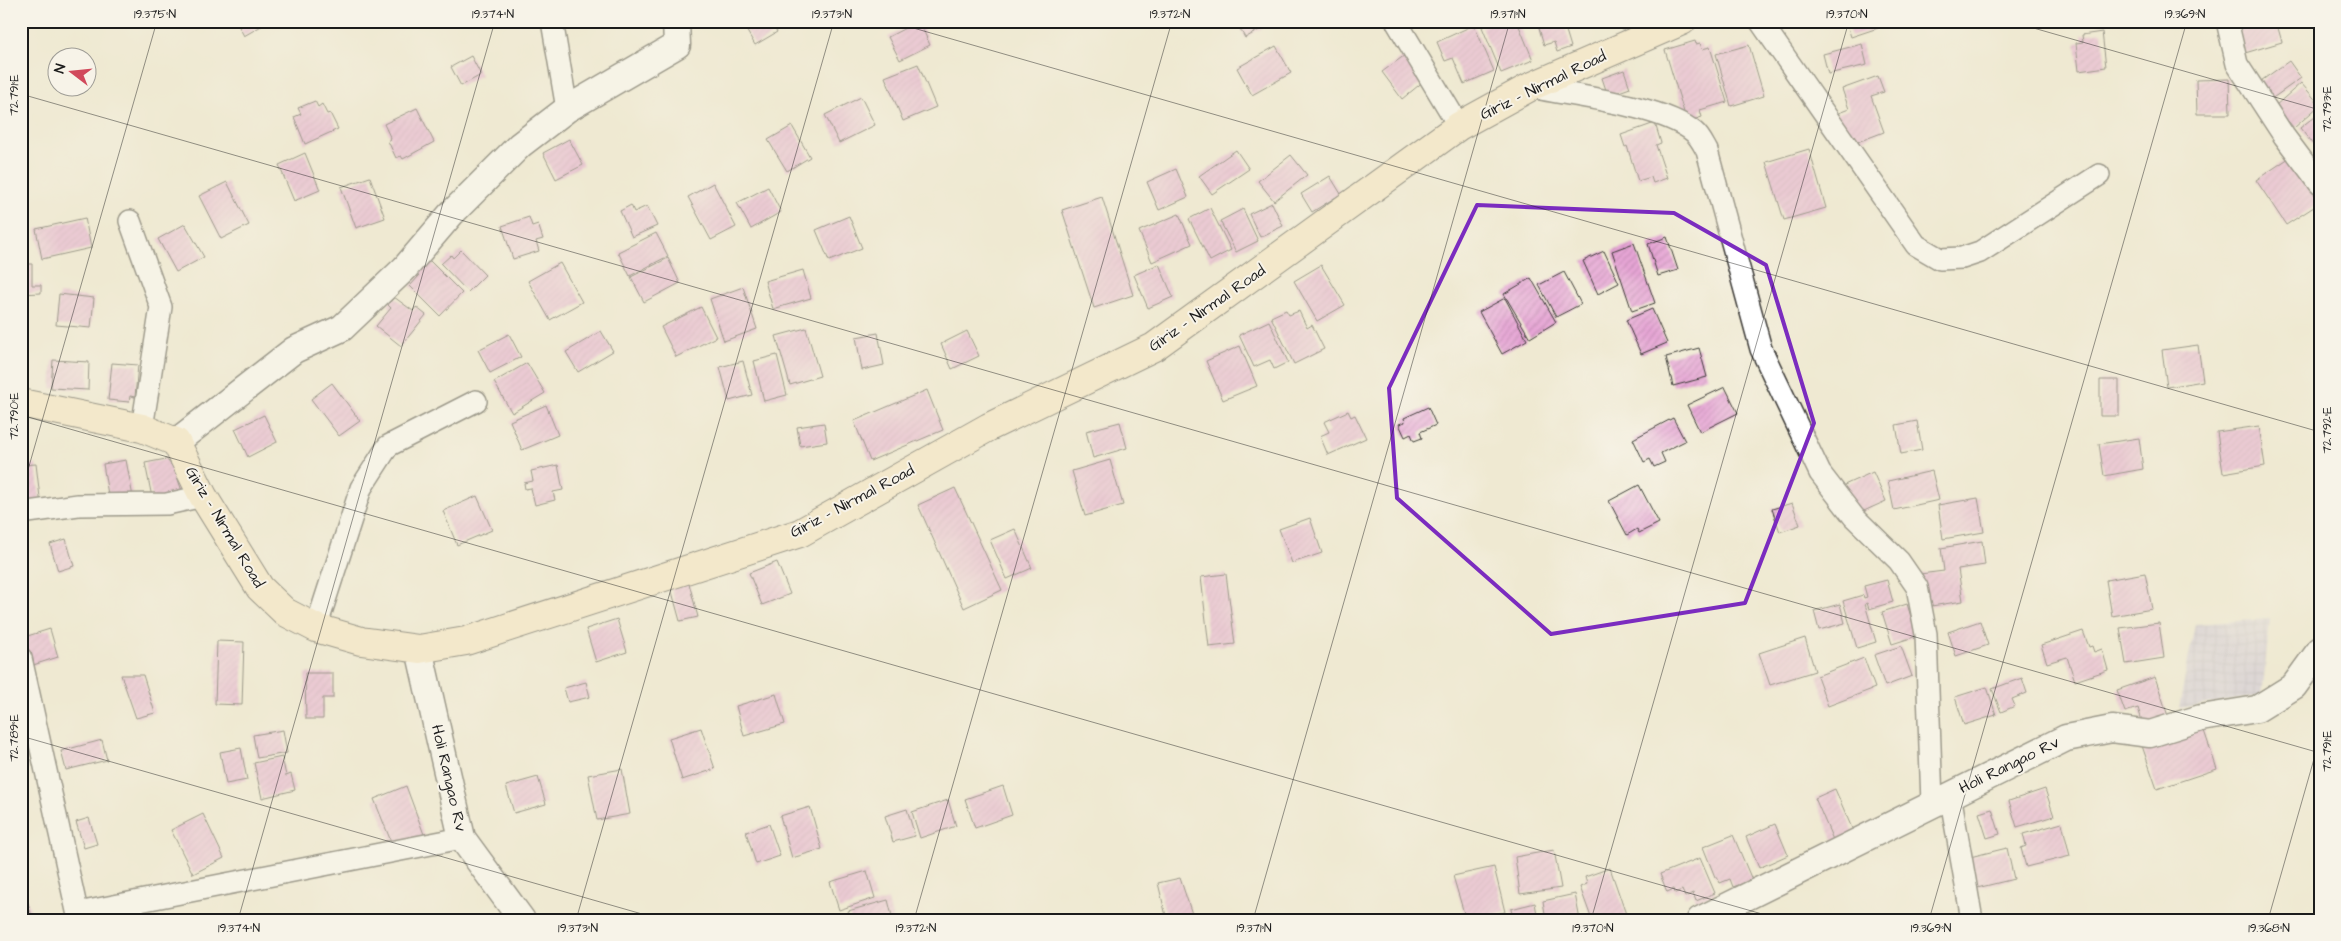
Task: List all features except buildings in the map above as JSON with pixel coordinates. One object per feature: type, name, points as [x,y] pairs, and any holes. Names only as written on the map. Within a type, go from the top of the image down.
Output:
[{"type":"main road","name":"Giriz - Nirmal Road","points":[[176,442],[203,496],[260,588],[284,612],[316,628],[362,641],[419,649],[466,641],[800,532],[989,427],[1154,347],[1459,126],[1530,87],[1682,21]]},
{"type":"main road","points":[[21,403],[142,428],[176,442]]},
{"type":"street","points":[[552,21],[567,109]]},
{"type":"street","points":[[176,442],[294,350],[342,328],[405,268],[451,214],[520,145],[567,109],[677,45],[676,21]]},
{"type":"street","points":[[1396,21],[1459,126]]},
{"type":"street","points":[[1760,21],[1916,245],[1940,259],[1962,258],[1980,252],[2099,175]]},
{"type":"street","points":[[2227,21],[2237,64],[2284,136],[2320,184]]},
{"type":"street","points":[[1530,87],[1650,110],[1676,120],[1693,132],[1707,151],[1761,349],[1820,473],[1854,517],[1899,561],[1917,587],[1926,634],[1941,799],[1972,920]]},
{"type":"street","points":[[130,221],[161,307],[142,428]]},
{"type":"street","points":[[316,628],[361,488],[388,446],[476,401]]},
{"type":"street","points":[[21,513],[78,505],[167,504],[203,496]]},
{"type":"street","name":"Holi Rangao Rv","points":[[419,649],[462,838],[522,920]]},
{"type":"street","name":"Holi Rangao Rv","points":[[1700,920],[2066,738],[2112,730],[2150,734],[2201,718],[2257,709],[2294,686],[2320,650]]},
{"type":"street","points":[[21,658],[79,916],[462,838]]},
{"type":"highlighted area","points":[[1477,205],[1674,213],[1766,265],[1814,423],[1745,603],[1551,634],[1397,498],[1389,388]]},
{"type":"shaded area","points":[[2270,619],[2262,696],[2179,708],[2195,624]]}]
